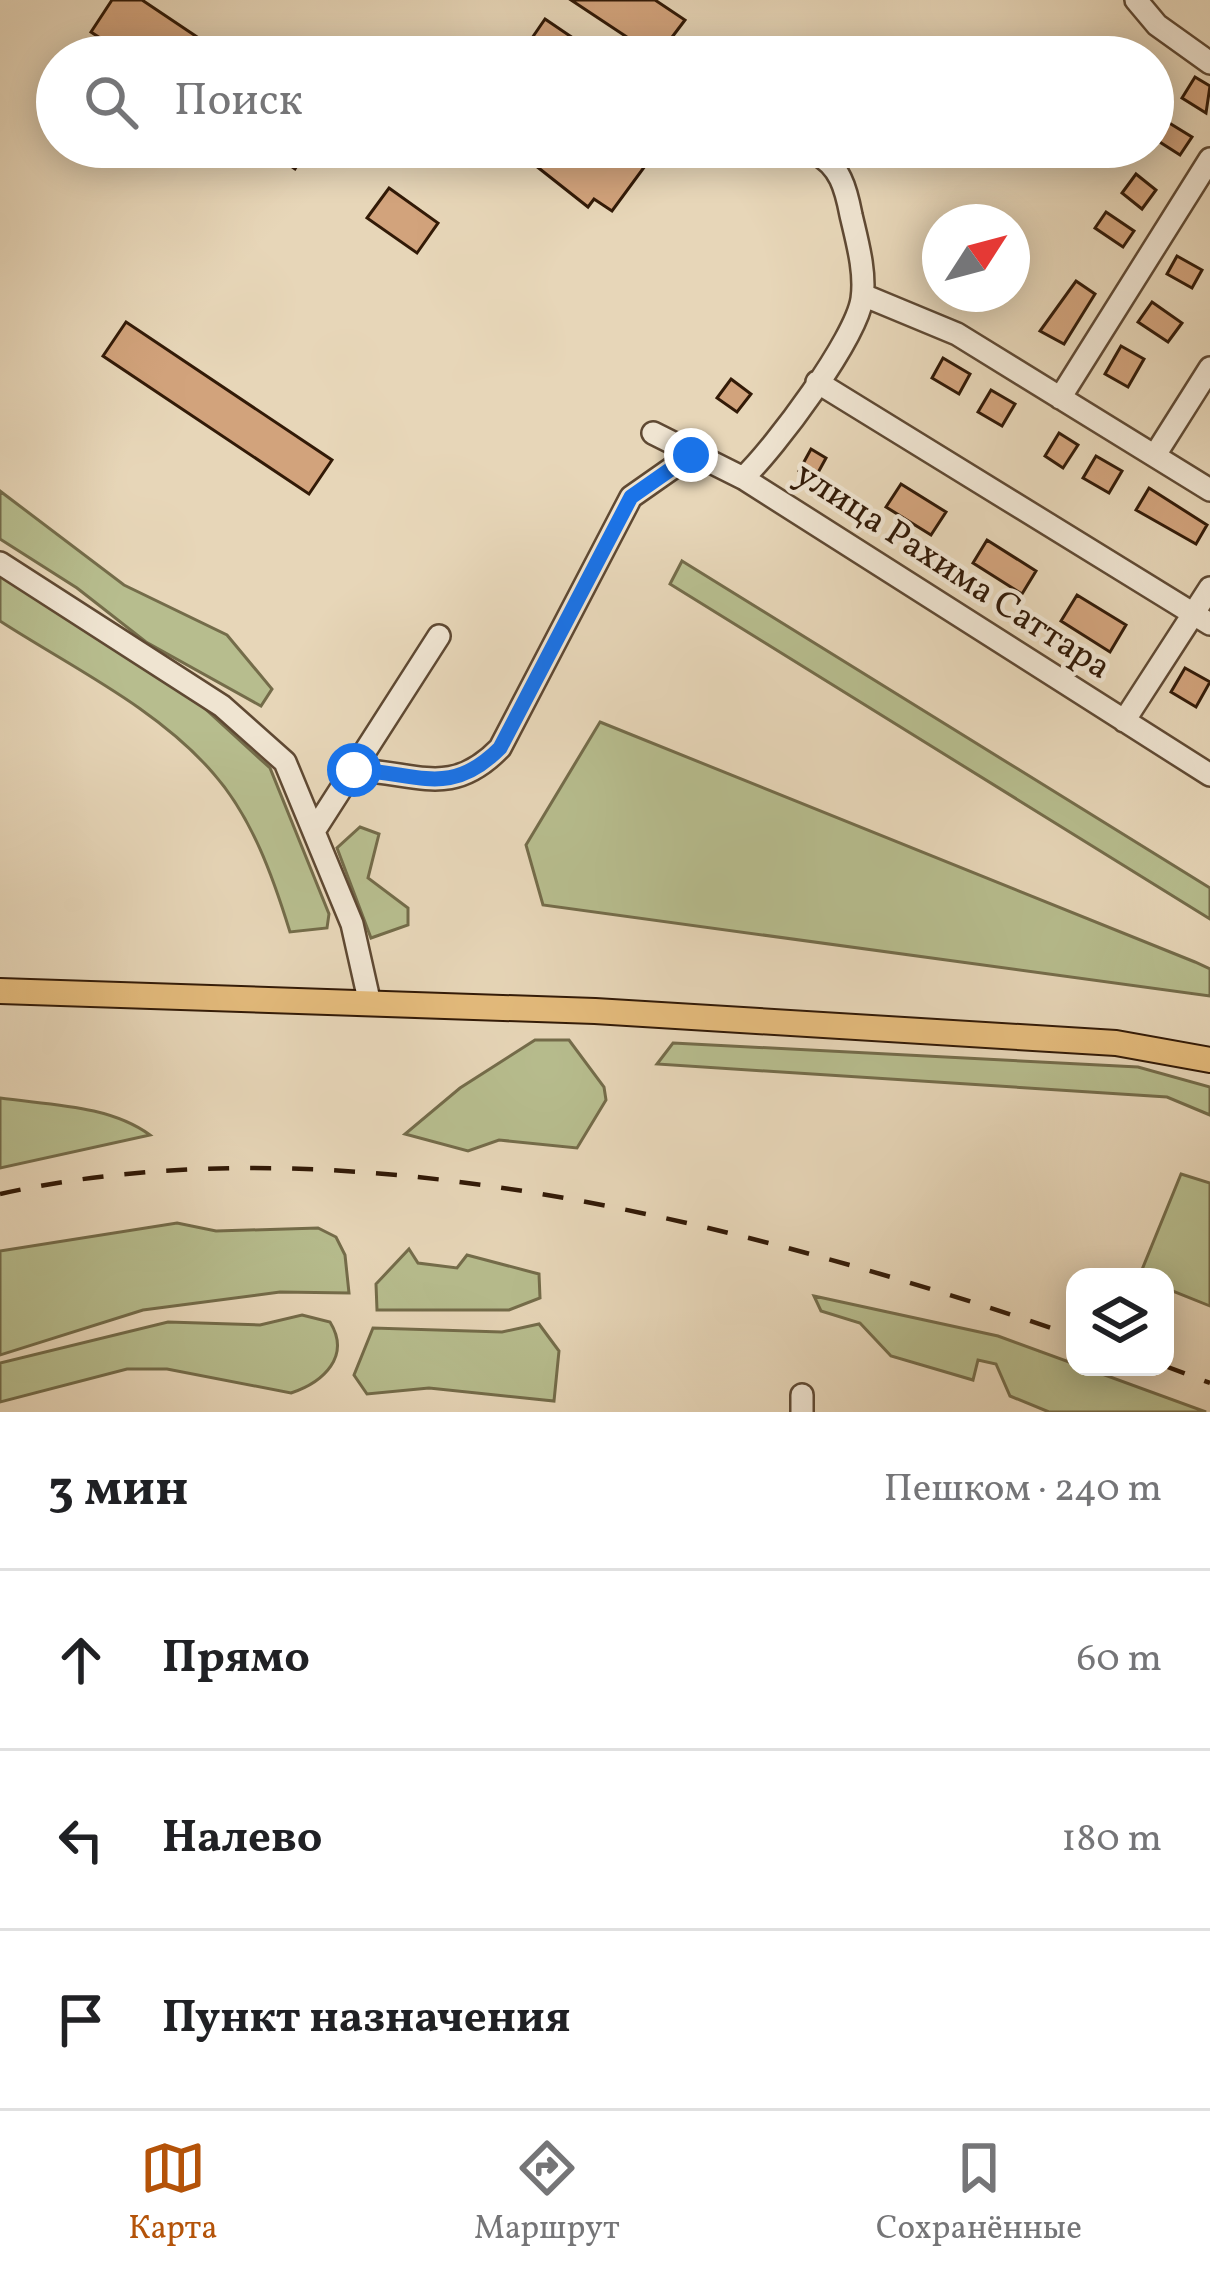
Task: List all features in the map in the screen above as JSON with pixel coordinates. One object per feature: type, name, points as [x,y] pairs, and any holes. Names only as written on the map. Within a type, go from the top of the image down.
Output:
[{"type":"main road","points":[[0,991],[595,1010],[1116,1043],[1210,1060]]},
{"type":"street","points":[[1136,0],[1172,36]]},
{"type":"street","points":[[1174,37],[1210,63]]},
{"type":"street","points":[[1060,398],[1210,159]]},
{"type":"street","points":[[743,478],[817,382],[859,314],[863,295],[844,188],[834,168]]},
{"type":"street","points":[[863,295],[957,334],[1210,490]]},
{"type":"street","points":[[1155,454],[1210,368]]},
{"type":"street","points":[[817,382],[1202,619]]},
{"type":"street","name":"улица Рахима Саттара","points":[[653,434],[743,478],[1210,775]]},
{"type":"street","points":[[354,770],[439,781],[474,774],[500,748],[631,497],[691,455]]},
{"type":"street","points":[[0,562],[222,706],[285,762],[352,924],[370,1004]]},
{"type":"street","points":[[1124,722],[1202,619],[1210,588]]},
{"type":"street","points":[[314,831],[439,636]]},
{"type":"green space","points":[[0,491],[124,585],[227,635],[272,689],[261,706],[146,642],[77,588],[0,539]]},
{"type":"green space","points":[[682,561],[1210,888],[1210,919],[670,584]]},
{"type":"green space","points":[[0,574],[201,705],[270,768],[329,914],[327,928],[290,932],[250,828],[227,790],[191,750],[140,708],[0,621]]},
{"type":"green space","points":[[600,722],[1195,962],[1210,969],[1210,996],[543,905],[526,845]]},
{"type":"green space","points":[[360,827],[379,834],[368,878],[408,908],[408,925],[371,938],[337,848]]},
{"type":"green space","points":[[535,1040],[569,1040],[604,1087],[606,1100],[577,1148],[499,1140],[468,1151],[405,1134],[460,1088]]},
{"type":"green space","points":[[673,1043],[1138,1067],[1210,1087],[1210,1115],[1167,1097],[657,1064]]},
{"type":"green space","points":[[0,1098],[98,1112],[150,1135],[0,1168]]},
{"type":"green space","points":[[1181,1174],[1210,1183],[1210,1306],[1174,1292],[1174,1268],[1143,1268]]},
{"type":"green space","points":[[177,1223],[216,1231],[318,1228],[336,1237],[345,1255],[349,1293],[280,1292],[143,1310],[0,1355],[0,1251]]},
{"type":"green space","points":[[409,1249],[418,1263],[457,1268],[467,1255],[539,1274],[540,1298],[509,1310],[377,1310],[376,1284]]},
{"type":"green space","points":[[814,1296],[998,1336],[1066,1361],[1066,1376],[1107,1376],[1206,1412],[1049,1412],[1010,1396],[996,1364],[978,1360],[973,1380],[891,1356],[860,1323],[821,1311]]},
{"type":"green space","points":[[302,1315],[330,1322],[336,1334],[336,1357],[323,1375],[291,1393],[167,1369],[127,1369],[0,1402],[0,1363],[168,1322],[260,1325]]},
{"type":"green space","points":[[539,1324],[559,1351],[554,1401],[429,1388],[367,1394],[354,1375],[373,1328],[502,1332]]},
{"type":"building","points":[[112,0],[142,0],[196,36],[97,36],[91,32]]},
{"type":"building","points":[[571,0],[655,0],[685,20],[673,36],[625,36]]},
{"type":"building","points":[[545,19],[570,36],[533,36]]},
{"type":"building","points":[[1195,77],[1210,86],[1206,113],[1182,98]]},
{"type":"building","points":[[1174,126],[1192,137],[1180,155],[1174,151]]},
{"type":"building","points":[[539,168],[644,168],[612,211],[594,199],[588,207]]},
{"type":"building","points":[[1136,174],[1156,190],[1142,209],[1122,193]]},
{"type":"building","points":[[389,188],[438,223],[417,253],[367,218]]},
{"type":"building","points":[[1106,212],[1134,231],[1123,247],[1095,228]]},
{"type":"building","points":[[1177,256],[1202,270],[1192,288],[1167,274]]},
{"type":"building","points":[[1076,281],[1095,294],[1064,344],[1040,331]]},
{"type":"building","points":[[1152,302],[1182,323],[1168,342],[1138,322]]},
{"type":"building","points":[[126,322],[332,460],[309,494],[103,356]]},
{"type":"building","points":[[1121,346],[1144,359],[1128,387],[1105,374]]},
{"type":"building","points":[[943,358],[970,374],[959,394],[932,378]]},
{"type":"building","points":[[731,379],[751,394],[737,412],[717,398]]},
{"type":"building","points":[[991,390],[1015,404],[1002,426],[978,412]]},
{"type":"building","points":[[1059,433],[1078,445],[1063,468],[1045,456]]},
{"type":"building","points":[[811,449],[826,458],[814,480],[799,471]]},
{"type":"building","points":[[1096,456],[1122,471],[1109,493],[1083,478]]},
{"type":"building","points":[[901,484],[946,512],[931,535],[886,507]]},
{"type":"building","points":[[1149,488],[1207,525],[1196,544],[1136,510]]},
{"type":"building","points":[[987,540],[1036,571],[1022,594],[973,563]]},
{"type":"building","points":[[1077,595],[1126,625],[1110,652],[1061,621]]},
{"type":"building","points":[[1185,668],[1210,682],[1196,707],[1171,692]]},
{"type":"railway","points":[[0,1194],[132,1173],[267,1168],[405,1176],[544,1194],[818,1256],[1066,1333]]},
{"type":"railway","points":[[1174,1369],[1210,1383]]},
{"type":"route","points":[[354,770],[392,771],[439,781],[474,774],[500,748],[593,562],[631,497],[691,455]]}]
